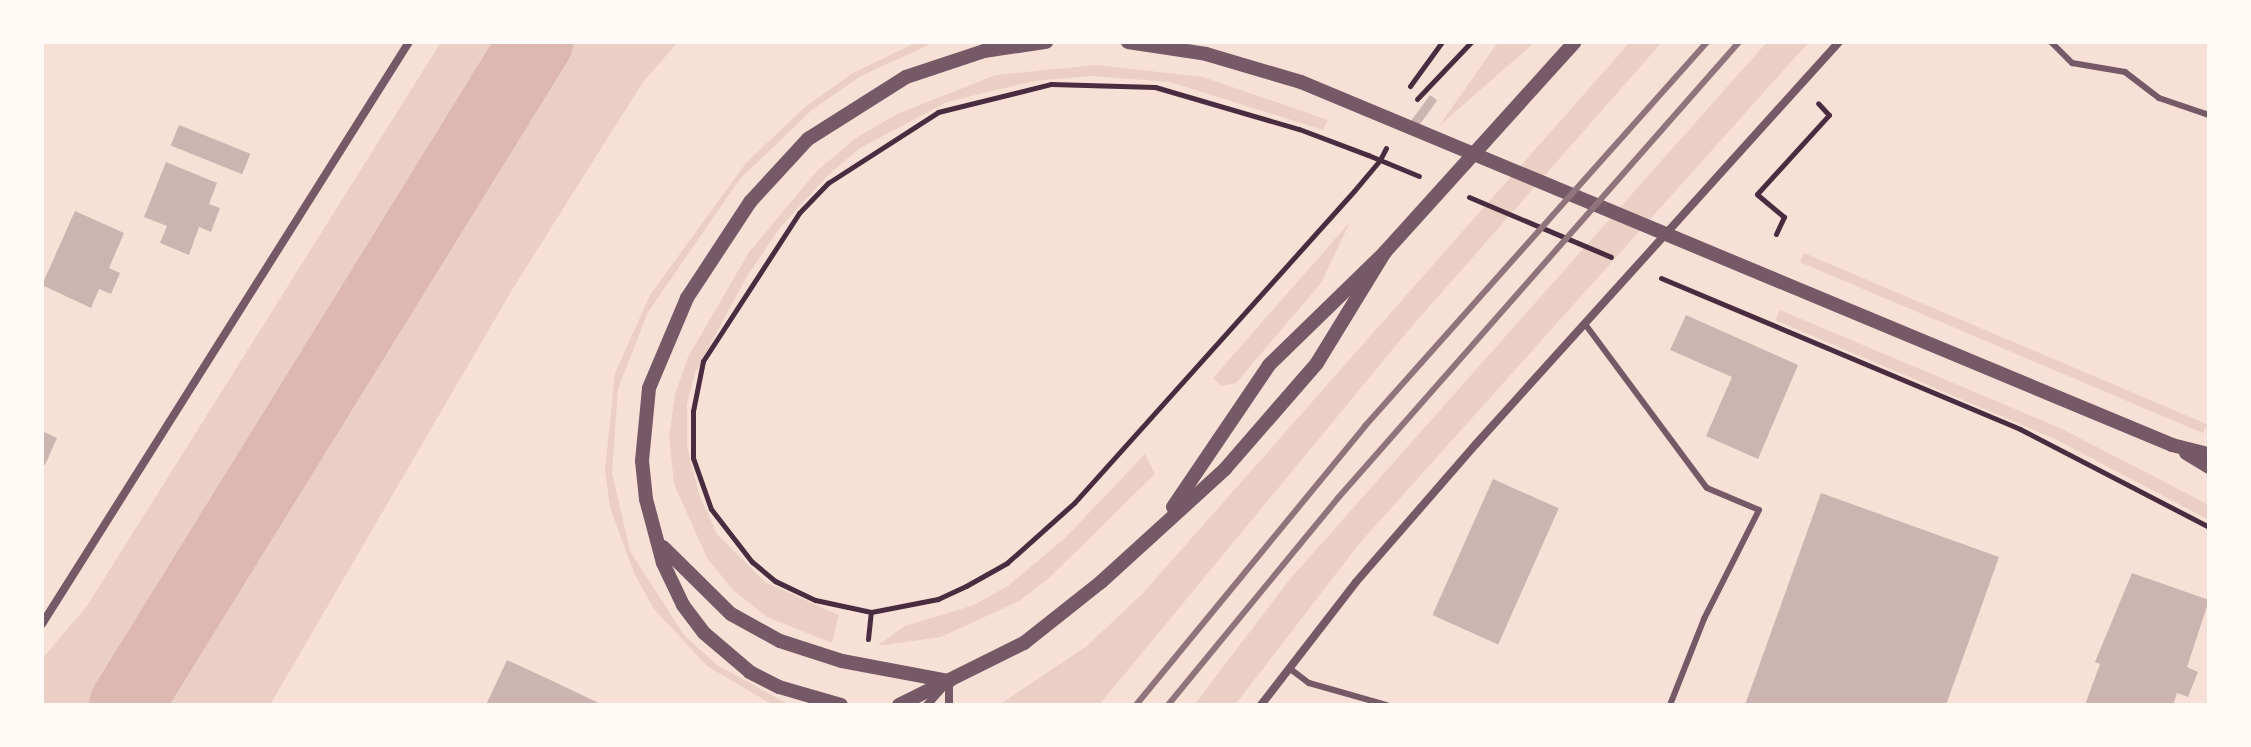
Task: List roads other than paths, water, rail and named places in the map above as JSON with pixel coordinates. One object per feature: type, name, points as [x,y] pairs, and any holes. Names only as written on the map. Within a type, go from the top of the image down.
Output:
[{"type":"street","points":[[42,624],[409,42]]},
{"type":"street","points":[[841,705],[779,687],[730,658],[683,605],[655,533],[642,461],[649,388],[671,327],[750,202],[808,139],[875,93],[944,62],[1046,42]]},
{"type":"street","points":[[1128,42],[1246,64],[1384,115],[2172,445],[2209,467]]},
{"type":"street","points":[[1165,521],[1269,365],[1385,252],[1575,42]]},
{"type":"street","points":[[1261,705],[1356,582],[1839,42]]},
{"type":"street","points":[[899,705],[989,664],[1042,630],[1262,432],[1317,363],[1385,252]]},
{"type":"street","points":[[2172,445],[2209,454]]},
{"type":"street","points":[[655,533],[680,569],[742,620],[792,646],[949,681]]},
{"type":"street","points":[[927,705],[949,681]]},
{"type":"street","points":[[949,681],[949,705]]},
{"type":"lane","points":[[2051,42],[2072,63],[2125,72],[2159,98],[2209,115]]},
{"type":"lane","points":[[1585,324],[1707,488],[1759,510],[1704,619],[1670,705]]},
{"type":"lane","points":[[1289,668],[1309,683],[1387,705]]},
{"type":"waterway","points":[[126,705],[536,42]]},
{"type":"railway","points":[[1136,705],[1365,426],[1707,42]]},
{"type":"railway","points":[[1168,705],[1338,498],[1739,42]]}]
